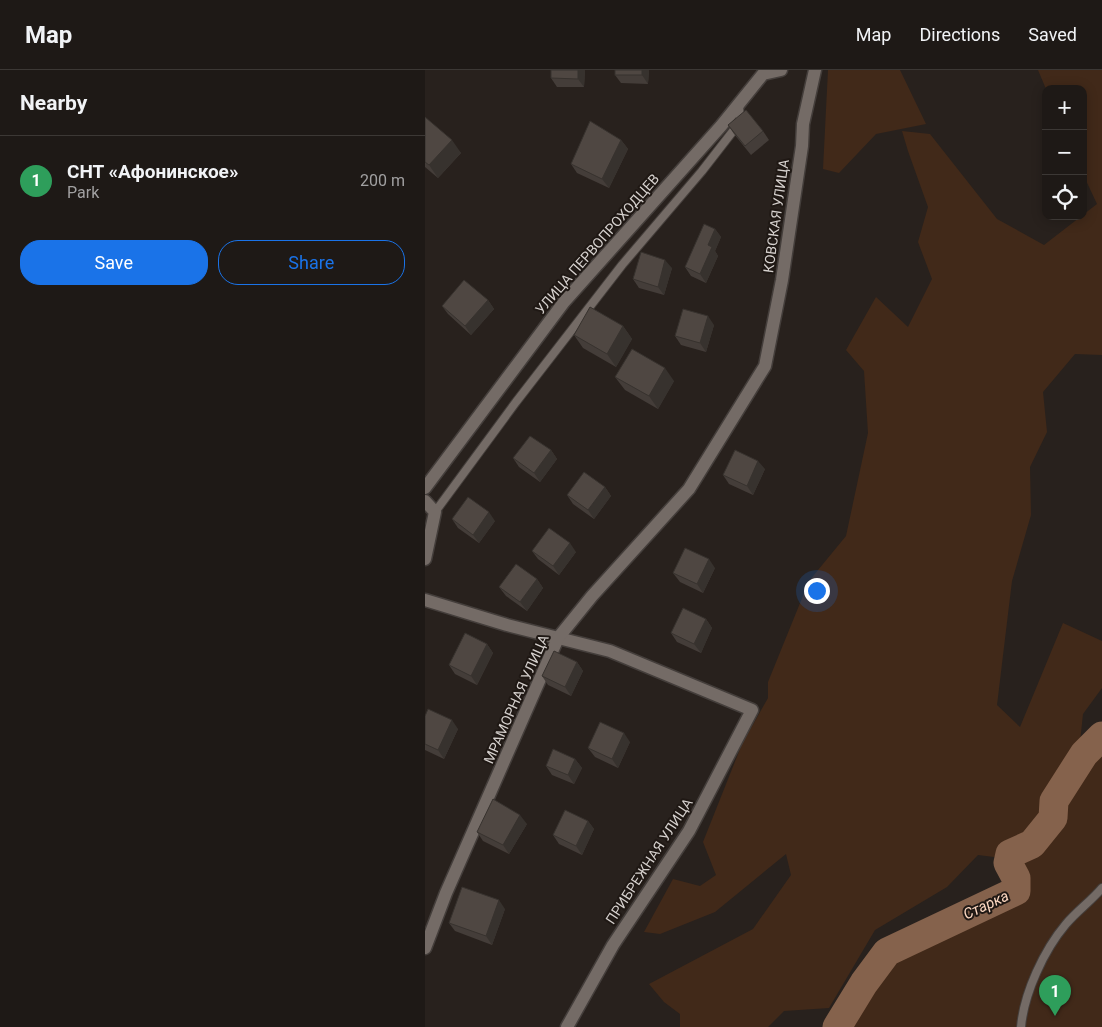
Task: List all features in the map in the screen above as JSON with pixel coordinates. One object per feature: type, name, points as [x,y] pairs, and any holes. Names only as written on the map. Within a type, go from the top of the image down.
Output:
[{"type":"street","name":"УЛИЦА ПЕРВОПРОХОДЦЕВ","points":[[425,488],[564,302],[739,104],[763,74],[781,70]]},
{"type":"street","name":"КОВСКАЯ УЛИЦА","points":[[765,366],[782,280],[803,124],[815,70]]},
{"type":"street","name":"МРАМОРНАЯ УЛИЦА","points":[[425,948],[558,638],[592,596],[689,489],[765,366]]},
{"type":"street","points":[[425,501],[435,512],[425,559]]},
{"type":"street","points":[[425,600],[507,625],[558,638]]},
{"type":"street","name":"ПРИБРЕЖНАЯ УЛИЦА","points":[[558,638],[610,650],[752,710],[689,831],[613,945],[567,1027]]},
{"type":"lane","points":[[435,512],[622,265],[702,172],[740,122],[739,104]]},
{"type":"lane","points":[[1021,1027],[1026,997],[1040,966],[1059,933],[1102,888]]},
{"type":"shaded area","points":[[828,70],[900,70],[926,124],[876,134],[839,173],[823,169]]},
{"type":"shaded area","points":[[1038,70],[1102,70],[1102,355],[1075,354],[1043,392],[1047,432],[1030,467],[1031,515],[1012,581],[997,705],[1020,727],[1063,623],[1102,641],[1102,688],[1083,714],[1080,742],[1045,799],[1048,813],[1026,836],[994,857],[978,855],[947,887],[875,930],[829,1008],[784,1011],[768,1027],[680,1027],[680,1014],[664,1002],[649,984],[753,929],[791,875],[786,854],[715,912],[660,934],[644,932],[673,879],[700,886],[716,875],[703,842],[742,744],[768,698],[768,682],[809,581],[846,536],[868,433],[864,371],[846,350],[876,297],[908,327],[932,279],[918,242],[928,207],[902,131],[930,134],[997,219],[1044,245],[1076,220],[1087,220],[1087,212],[1097,204],[1087,183],[1087,85],[1044,85]]},
{"type":"shaded area","points":[[1102,736],[1102,1027],[837,1027],[864,983],[887,952],[1016,891],[1016,878],[1008,863],[1010,854],[1032,844],[1053,819],[1054,801],[1084,754]]},
{"type":"building","points":[[551,70],[578,70],[578,79],[551,78]]},
{"type":"building","points":[[615,70],[642,70],[642,75],[615,75]]},
{"type":"building","points":[[746,110],[763,131],[745,146],[728,125]]},
{"type":"building","points":[[425,117],[452,140],[429,165],[425,162]]},
{"type":"building","points":[[590,121],[621,140],[602,179],[571,164]]},
{"type":"building","points":[[704,224],[715,229],[708,245],[712,247],[700,274],[685,267]]},
{"type":"building","points":[[641,252],[665,260],[658,287],[633,279]]},
{"type":"building","points":[[464,280],[488,300],[465,326],[442,306]]},
{"type":"building","points":[[590,307],[623,326],[607,354],[574,335]]},
{"type":"building","points":[[683,309],[708,316],[700,343],[675,336]]},
{"type":"building","points":[[632,349],[665,368],[649,396],[615,377]]},
{"type":"building","points":[[530,436],[551,450],[534,473],[513,458]]},
{"type":"building","points":[[735,450],[758,461],[747,486],[723,475]]},
{"type":"building","points":[[584,472],[605,487],[588,510],[567,495]]},
{"type":"building","points":[[468,497],[489,512],[473,535],[452,519]]},
{"type":"building","points":[[549,528],[570,543],[553,566],[532,551]]},
{"type":"building","points":[[685,548],[709,559],[697,584],[673,573]]},
{"type":"building","points":[[516,564],[537,579],[520,602],[499,587]]},
{"type":"building","points":[[683,608],[706,619],[694,644],[671,633]]},
{"type":"building","points":[[465,633],[487,644],[471,676],[449,665]]},
{"type":"building","points":[[554,651],[577,662],[565,687],[542,676]]},
{"type":"building","points":[[428,709],[452,720],[438,750],[425,744],[425,716]]},
{"type":"building","points":[[600,722],[624,733],[612,759],[588,748]]},
{"type":"building","points":[[553,749],[575,759],[568,775],[546,766]]},
{"type":"building","points":[[493,799],[520,815],[503,845],[477,832]]},
{"type":"building","points":[[565,810],[588,821],[576,846],[553,835]]},
{"type":"building","points":[[462,887],[499,900],[486,936],[449,923]]},
{"type":"waterway","name":"Старка","points":[[837,1027],[864,983],[887,952],[1016,891],[1016,878],[1008,863],[1010,854],[1032,844],[1053,818],[1054,801],[1084,754],[1102,736]]},
{"type":"place","name":"СНТ «Афонинское»","points":[[1055,1016]]}]
